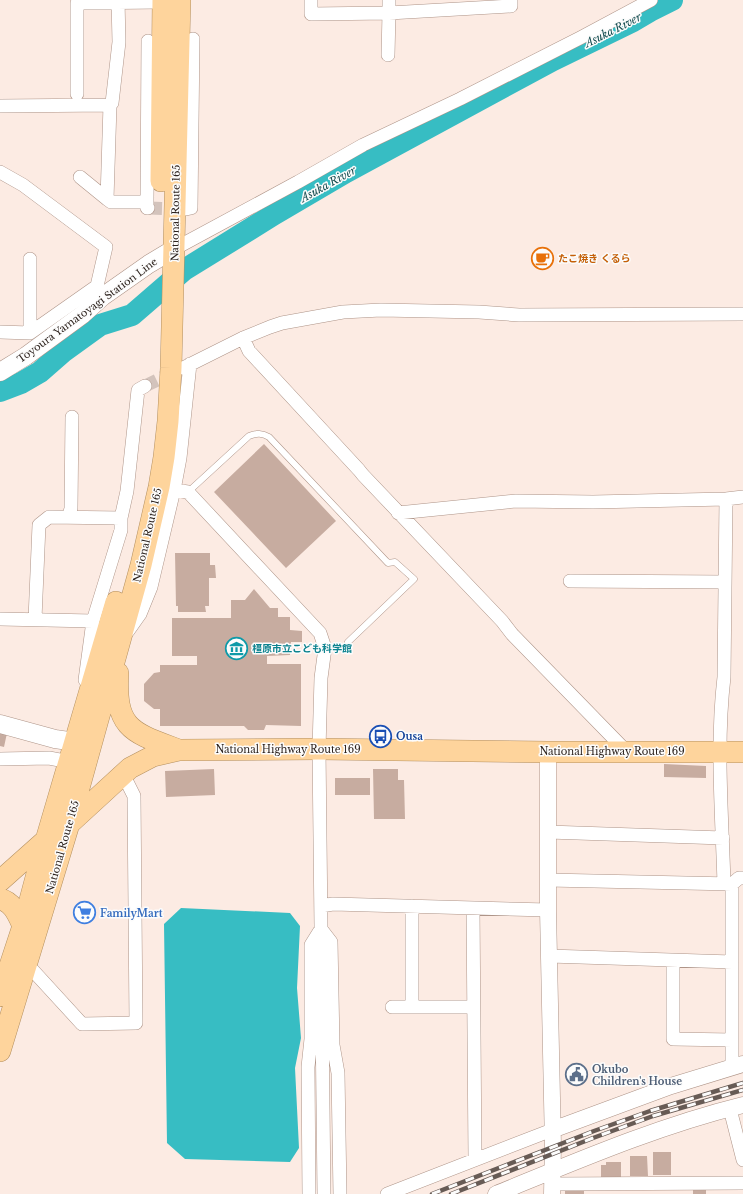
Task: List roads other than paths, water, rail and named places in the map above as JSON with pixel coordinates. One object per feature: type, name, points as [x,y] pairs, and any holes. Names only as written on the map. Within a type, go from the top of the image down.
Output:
[{"type":"highway","name":"National Route 165","points":[[0,996],[23,926],[46,840],[70,762],[83,743],[120,643],[150,529],[163,464],[168,421],[166,312],[167,258],[180,0]]},
{"type":"highway","points":[[185,0],[193,39]]},
{"type":"highway","name":"National Route 165","points":[[160,1],[167,258]]},
{"type":"highway","points":[[148,41],[160,1]]},
{"type":"highway","name":"National Route 165","points":[[0,1051],[69,824],[83,743],[86,705],[120,589],[136,527],[145,485],[154,421],[158,369],[166,312]]},
{"type":"highway","points":[[120,643],[117,692],[121,712],[125,721],[136,732],[179,750]]},
{"type":"highway","name":"National Highway Route 169","points":[[0,881],[46,840],[69,824],[130,768],[153,756],[179,750],[319,748],[548,752],[743,752]]},
{"type":"highway","points":[[0,900],[6,901],[15,909],[23,926]]},
{"type":"main road","name":"Toyoura Yamatoyagi Station Line","points":[[0,372],[26,356],[82,315],[100,291],[167,258]]},
{"type":"main road","points":[[0,724],[55,739],[83,743]]},
{"type":"street","points":[[311,0],[312,14],[389,7],[454,5],[511,6],[511,0]]},
{"type":"street","points":[[167,258],[363,145],[474,92],[651,0]]},
{"type":"street","points":[[107,199],[110,105],[112,103],[119,42],[118,1]]},
{"type":"street","points":[[77,94],[77,4],[118,1],[160,1]]},
{"type":"street","points":[[388,55],[389,7]]},
{"type":"street","points":[[186,209],[190,208],[193,39]]},
{"type":"street","points":[[80,177],[111,202],[148,205],[148,41]]},
{"type":"street","points":[[0,106],[110,105]]},
{"type":"street","points":[[0,172],[23,185],[106,247],[100,291],[30,332],[0,332]]},
{"type":"street","points":[[30,259],[30,332]]},
{"type":"street","points":[[120,643],[140,614],[151,587],[180,458],[187,366],[243,338],[282,323],[343,312],[479,312],[519,315],[743,314]]},
{"type":"street","points":[[243,338],[248,351],[502,621],[512,634],[626,751]]},
{"type":"street","points":[[86,705],[84,690],[93,621],[121,530],[121,518],[127,491],[138,390],[145,386]]},
{"type":"street","points":[[69,517],[71,508],[72,417]]},
{"type":"street","points":[[174,490],[188,492],[320,633],[325,648],[321,678],[319,748],[324,1194]]},
{"type":"street","points":[[398,512],[516,501],[593,502],[726,499],[743,497]]},
{"type":"street","points":[[387,1194],[475,1159],[671,1086],[738,1066],[732,1040],[733,882],[723,838],[720,752],[721,706],[724,677],[726,499]]},
{"type":"street","points":[[35,619],[39,525],[49,517],[121,518]]},
{"type":"street","points":[[570,581],[725,582]]},
{"type":"street","points":[[0,619],[93,621]]},
{"type":"street","points":[[548,752],[548,910],[552,1183]]},
{"type":"street","points":[[0,759],[49,758],[70,762]]},
{"type":"street","points":[[27,964],[82,1024],[136,1023],[134,796],[123,774]]},
{"type":"street","points":[[548,832],[723,838]]},
{"type":"street","points":[[548,880],[733,882]]},
{"type":"street","points":[[321,906],[333,904],[548,910]]},
{"type":"street","points":[[412,906],[412,1007]]},
{"type":"street","points":[[473,908],[475,1159]]},
{"type":"street","points":[[309,1194],[308,1067],[311,1039],[311,945],[321,929]]},
{"type":"street","points":[[321,929],[331,942],[333,1045],[338,1073],[340,1194]]},
{"type":"street","points":[[549,956],[732,962]]},
{"type":"street","points":[[673,961],[673,1039],[732,1040]]},
{"type":"street","points":[[392,1007],[473,1007]]},
{"type":"street","points":[[552,1183],[574,1162],[675,1125],[737,1107],[743,1160]]},
{"type":"street","points":[[496,1194],[552,1183],[590,1189],[635,1189],[743,1183]]},
{"type":"lane","points":[[188,492],[249,436],[263,434],[269,437],[388,563],[395,562],[414,579],[348,642]]},
{"type":"water","points":[[181,908],[290,913],[300,926],[297,988],[301,1038],[295,1068],[299,1148],[290,1162],[185,1159],[167,1143],[164,924]]},
{"type":"waterway","name":"Asuka River","points":[[0,391],[21,383],[40,372],[64,351],[100,325],[132,315],[184,270],[346,172],[553,60],[672,0]]},
{"type":"tunnel","points":[[149,208],[182,209]]},
{"type":"tunnel","points":[[145,386],[176,371]]},
{"type":"railway","points":[[432,1194],[594,1131],[650,1111],[743,1083]]},
{"type":"railway","points":[[451,1194],[653,1116],[743,1090]]},
{"type":"place","name":"たこ焼き くるら","points":[[542,258]]},
{"type":"place","name":"橿原市立こども科学館","points":[[236,648]]},
{"type":"place","name":"Ousa","points":[[380,736]]},
{"type":"place","name":"FamilyMart","points":[[85,913]]},
{"type":"place","name":"Okubo Children's House","points":[[577,1075]]}]
